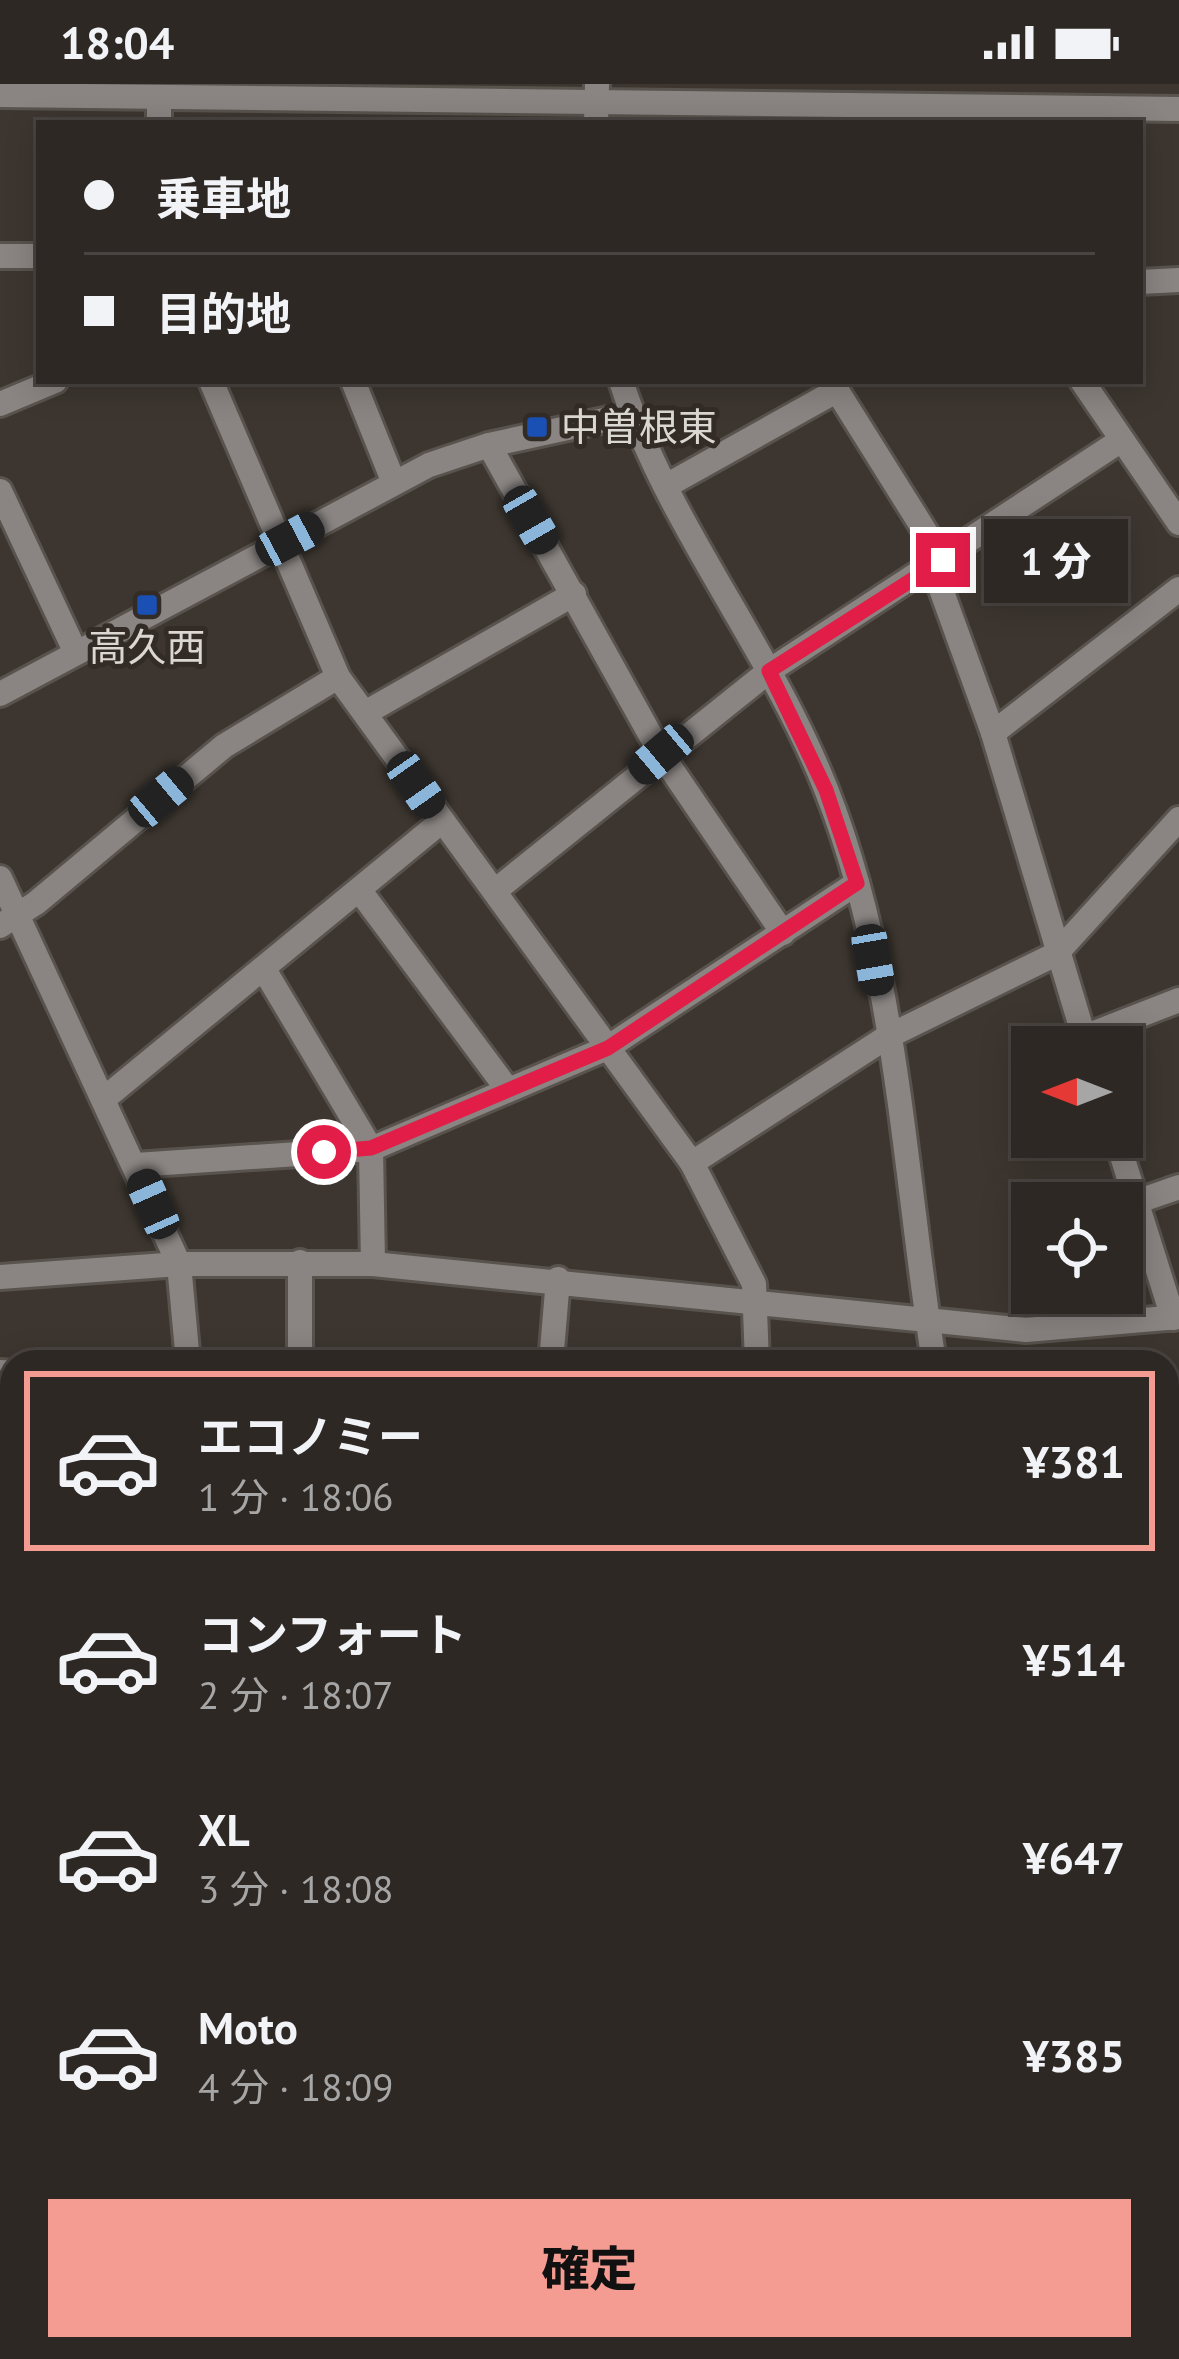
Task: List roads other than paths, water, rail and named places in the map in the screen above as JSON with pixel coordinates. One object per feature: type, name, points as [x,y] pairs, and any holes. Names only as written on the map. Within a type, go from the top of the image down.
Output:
[{"type":"street","points":[[0,94],[76,90],[159,111],[440,93],[596,103],[950,94],[1024,114],[1179,109]]},
{"type":"street","points":[[0,256],[36,256]]},
{"type":"street","points":[[1143,282],[1175,287]]},
{"type":"street","points":[[0,404],[48,384]]},
{"type":"street","points":[[212,384],[338,677],[692,1163],[754,1284],[757,1350]]},
{"type":"street","points":[[354,384],[394,483]]},
{"type":"street","points":[[622,384],[666,486],[769,671],[826,790],[857,883],[887,1037],[932,1350]]},
{"type":"street","points":[[1084,384],[1179,523]]},
{"type":"street","points":[[666,486],[833,386],[938,563],[1081,1026]]},
{"type":"street","points":[[0,694],[394,483],[489,445],[632,414]]},
{"type":"street","points":[[496,890],[769,671],[1120,441]]},
{"type":"street","points":[[489,445],[661,754],[783,933]]},
{"type":"street","points":[[0,491],[76,653]]},
{"type":"street","points":[[993,733],[1179,589]]},
{"type":"street","points":[[365,713],[574,594]]},
{"type":"street","points":[[9,921],[192,770],[338,677]]},
{"type":"street","points":[[692,1163],[887,1037],[1056,954],[1179,819]]},
{"type":"street","points":[[105,1098],[442,821]]},
{"type":"street","points":[[0,878],[9,921],[105,1098],[179,1264],[187,1350]]},
{"type":"street","points":[[136,1165],[371,1148],[608,1048],[857,883]]},
{"type":"street","points":[[360,891],[508,1090]]},
{"type":"street","points":[[265,970],[371,1148],[373,1264]]},
{"type":"street","points":[[1121,1026],[1179,1000]]},
{"type":"street","points":[[1143,1200],[1179,1187]]},
{"type":"street","points":[[0,1277],[179,1264],[373,1264],[928,1322],[1058,1330],[1176,1317],[1143,1222]]},
{"type":"street","points":[[300,1262],[301,1350]]},
{"type":"street","points":[[552,1350],[558,1280]]},
{"type":"place","name":"中曽根東","points":[[537,427]]},
{"type":"place","name":"高久西","points":[[147,605]]}]
